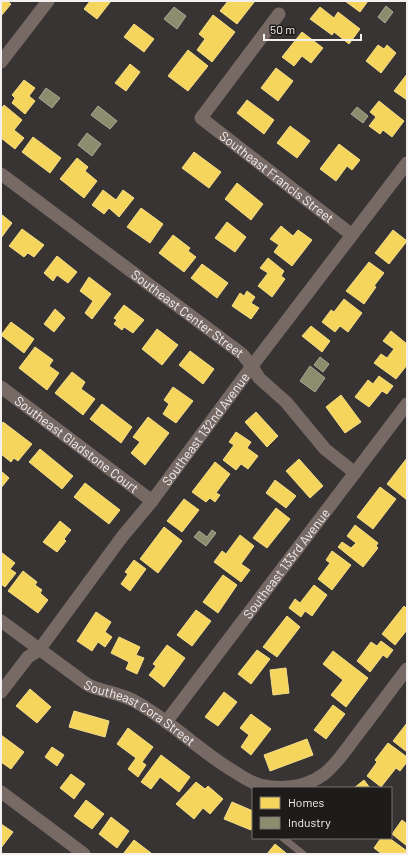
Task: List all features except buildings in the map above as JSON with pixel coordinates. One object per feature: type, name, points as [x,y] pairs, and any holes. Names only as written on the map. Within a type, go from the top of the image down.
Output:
[{"type":"street","points":[[1,62],[43,3]]},
{"type":"street","name":"Southeast Francis Street","points":[[279,14],[201,118],[352,234]]},
{"type":"street","name":"Southeast 132nd Avenue","points":[[1,692],[28,657],[39,650],[122,538],[152,501],[252,366],[407,163]]},
{"type":"street","name":"Southeast Center Street","points":[[1,174],[242,354],[252,366],[259,378],[286,402],[325,448],[355,473]]},
{"type":"street","name":"Southeast Gladstone Court","points":[[1,387],[152,501]]},
{"type":"street","name":"Southeast 133rd Avenue","points":[[166,722],[407,404]]},
{"type":"street","name":"Southeast Cora Street","points":[[1,621],[88,685],[97,690],[115,693],[133,700],[166,722],[217,761],[246,779],[260,785],[275,787]]},
{"type":"street","name":"Southeast Cora Street","points":[[291,787],[300,786],[325,774],[346,750],[407,669]]},
{"type":"street","points":[[1,792],[84,854]]},
{"type":"lane","points":[[284,839],[303,854]]}]
